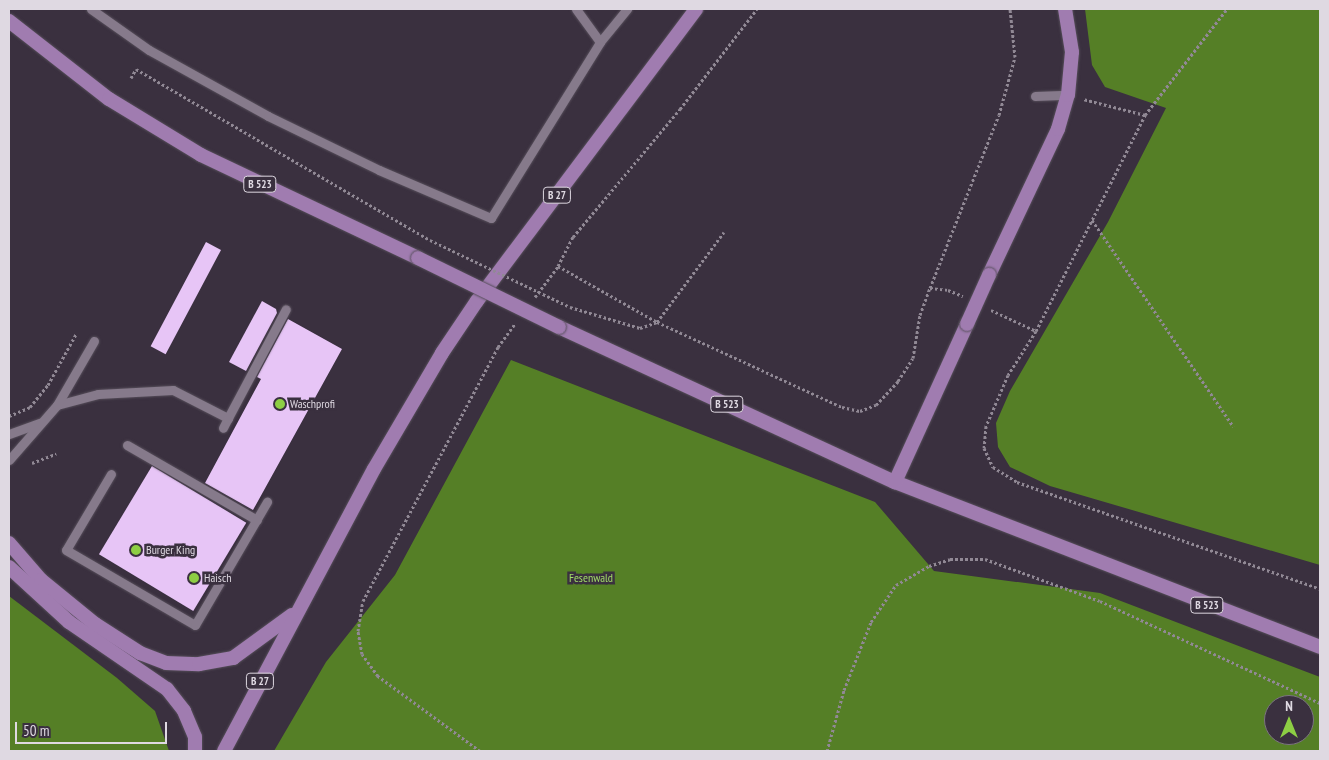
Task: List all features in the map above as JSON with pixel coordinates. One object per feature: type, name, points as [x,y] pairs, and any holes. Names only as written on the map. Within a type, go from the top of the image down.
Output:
[{"type":"main road","name":"B 27","points":[[224,751],[296,611],[374,469],[476,301],[696,9]]},
{"type":"main road","points":[[895,482],[1058,129],[1068,95],[1072,52],[1065,9]]},
{"type":"main road","name":"B 523","points":[[9,22],[109,99],[201,155],[559,327],[895,482],[1320,647]]},
{"type":"main road","points":[[9,543],[40,580],[95,624],[140,653],[166,663],[199,664],[233,658],[296,611]]},
{"type":"main road","points":[[9,567],[69,622],[167,689],[184,710],[195,737],[196,751]]},
{"type":"lane","points":[[91,9],[149,50],[268,116],[379,170],[491,218],[600,42],[627,9]]},
{"type":"lane","points":[[576,9],[600,42]]},
{"type":"lane","points":[[1035,96],[1068,95]]},
{"type":"lane","points":[[223,428],[286,309]]},
{"type":"lane","points":[[9,460],[57,404],[94,340]]},
{"type":"lane","points":[[57,404],[98,394],[174,390],[228,418]]},
{"type":"lane","points":[[9,434],[40,423]]},
{"type":"lane","points":[[127,445],[257,520]]},
{"type":"lane","points":[[110,474],[66,550],[195,626],[267,502]]},
{"type":"path","points":[[531,303],[558,266],[573,237],[680,109],[757,9]]},
{"type":"path","points":[[558,266],[657,322],[842,407],[860,411],[876,404],[913,358],[920,316],[999,115],[1015,57],[1010,9]]},
{"type":"path","points":[[1227,9],[1146,114],[1036,331],[1008,375],[986,426],[984,448],[993,467],[1017,482],[1320,589]]},
{"type":"path","points":[[131,78],[136,70],[430,240],[570,307],[640,328],[657,322],[724,232]]},
{"type":"path","points":[[1068,95],[1146,114]]},
{"type":"path","points":[[1092,220],[1233,426]]},
{"type":"path","points":[[930,288],[948,290]]},
{"type":"path","points":[[480,751],[378,676],[362,654],[358,631],[363,601],[498,347],[520,318]]},
{"type":"path","points":[[1024,325],[1036,331]]},
{"type":"path","points":[[9,416],[30,407],[48,385],[76,334]]},
{"type":"path","points":[[32,463],[56,454]]},
{"type":"path","points":[[827,751],[844,690],[871,622],[896,585],[929,566],[950,559],[985,559],[1100,601],[1320,703]]},
{"type":"green space","points":[[1085,9],[1320,9],[1320,565],[1050,486],[1010,467],[998,447],[996,423],[1010,391],[1108,222],[1166,108],[1105,87],[1092,65]]},
{"type":"green space","name":"Fesenwald","points":[[511,360],[875,502],[934,571],[1100,593],[1320,677],[1320,751],[274,751],[326,662],[395,575]]},
{"type":"green space","points":[[9,596],[117,678],[155,711],[169,751],[9,751]]},
{"type":"building","points":[[206,242],[221,250],[166,354],[151,346]]},
{"type":"building","points":[[262,301],[276,309],[277,313],[246,371],[229,362]]},
{"type":"building","name":"Waschprofi","points":[[288,319],[342,349],[253,510],[205,483],[261,379],[257,377]]},
{"type":"building","points":[[152,466],[246,523],[193,611],[99,554]]},
{"type":"place","name":"Waschprofi","points":[[280,404]]},
{"type":"place","name":"Burger King","points":[[136,550]]},
{"type":"place","name":"Haisch","points":[[194,578]]}]
